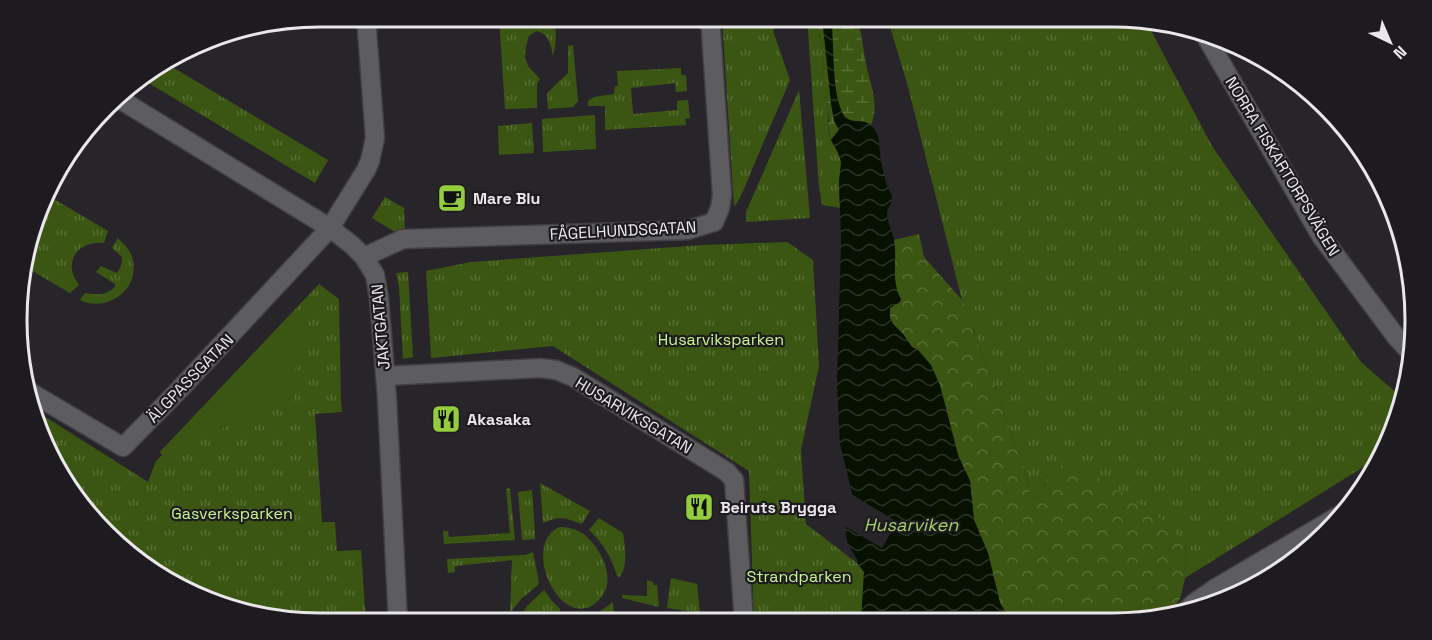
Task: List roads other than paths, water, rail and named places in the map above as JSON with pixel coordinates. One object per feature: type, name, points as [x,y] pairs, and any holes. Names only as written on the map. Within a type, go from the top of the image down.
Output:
[{"type":"street","name":"ÄLGPASSGATAN","points":[[37,396],[123,447],[188,381],[330,228],[366,170],[375,138],[367,27]]},
{"type":"street","name":"FÅGELHUNDSGATAN","points":[[364,258],[403,239],[688,230],[714,222],[722,195],[711,27]]},
{"type":"street","name":"NORRA FISKARTORPSVÄGEN","points":[[1210,44],[1321,236],[1403,345]]},
{"type":"street","name":"JAKTGATAN","points":[[125,102],[330,228],[352,245],[375,275],[380,298],[387,398],[398,613]]},
{"type":"street","name":"HUSARVIKSGATAN","points":[[385,376],[540,368],[556,370],[573,377],[727,471],[734,480],[743,613]]},
{"type":"street","points":[[1200,599],[1316,530]]},
{"type":"water","name":"Husarviken","points":[[823,27],[832,27],[836,90],[842,112],[848,119],[868,123],[875,130],[885,178],[892,196],[887,217],[894,240],[895,277],[901,299],[890,308],[890,318],[912,347],[918,350],[931,365],[940,385],[958,455],[970,481],[974,520],[988,553],[1000,603],[1006,613],[862,613],[864,572],[857,563],[846,536],[852,493],[840,444],[837,385],[841,162],[831,140],[839,130],[834,121]]},
{"type":"place","name":"Mare Blu","points":[[452,198]]},
{"type":"place","name":"Akasaka","points":[[446,419]]},
{"type":"place","name":"Beiruts Brygga","points":[[699,507]]},
{"type":"park label","name":"Husarviksparken","points":[[721,339]]},
{"type":"park label","name":"Gasverksparken","points":[[232,513]]},
{"type":"park label","name":"Strandparken","points":[[799,576]]}]
